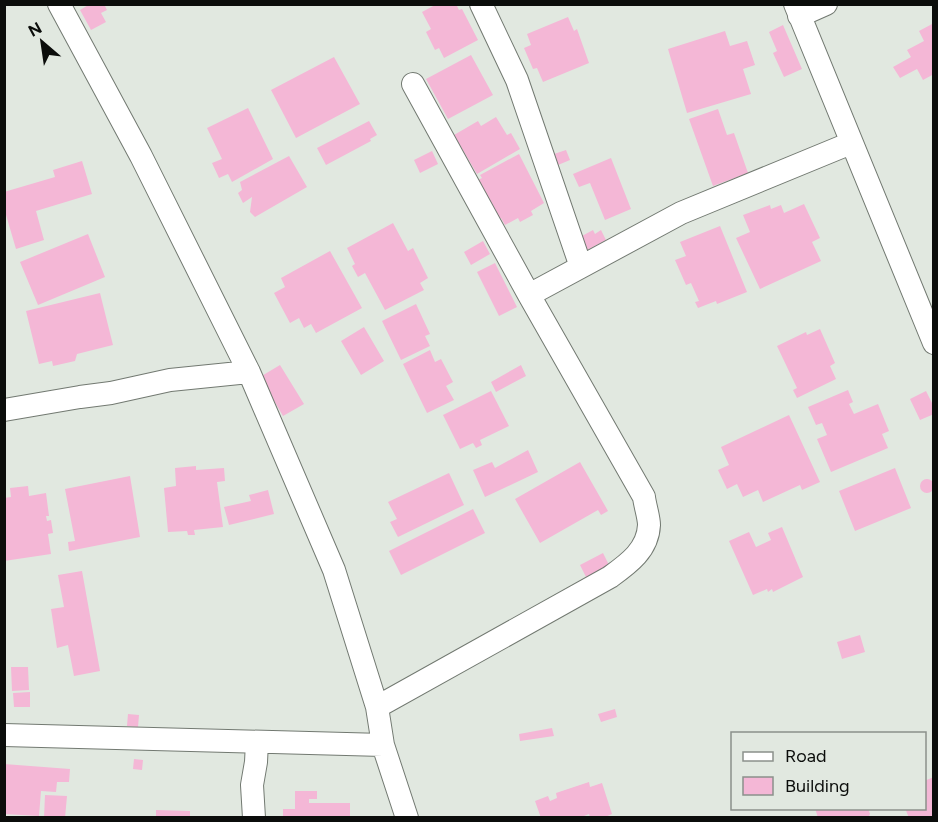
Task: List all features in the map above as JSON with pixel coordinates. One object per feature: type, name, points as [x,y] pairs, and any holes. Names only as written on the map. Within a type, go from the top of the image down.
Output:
[{"type":"street","points":[[59,4],[141,156],[249,372],[334,570],[377,707],[383,745],[406,818]]},
{"type":"street","points":[[481,4],[517,80],[581,267]]},
{"type":"street","points":[[826,4],[797,10],[933,343]]},
{"type":"street","points":[[377,707],[610,577],[633,560],[643,546],[649,526],[644,497],[413,84]]},
{"type":"street","points":[[529,295],[681,213],[851,143]]},
{"type":"street","points":[[4,410],[111,393],[170,380],[249,372]]},
{"type":"street","points":[[4,735],[383,745]]},
{"type":"street","points":[[254,818],[252,785],[256,742]]},
{"type":"building","points":[[90,4],[104,4],[107,10],[101,13],[106,22],[91,30],[80,10]]},
{"type":"building","points":[[437,4],[456,4],[459,10],[462,9],[478,40],[444,58],[439,48],[435,50],[426,32],[431,29],[422,12]]},
{"type":"building","points":[[568,17],[574,31],[577,29],[589,63],[543,82],[537,68],[533,69],[524,48],[531,45],[527,34]]},
{"type":"building","points":[[934,23],[934,74],[923,80],[917,69],[900,78],[893,67],[911,57],[907,50],[924,41],[919,31]]},
{"type":"building","points":[[783,25],[802,69],[784,77],[773,53],[777,51],[769,32]]},
{"type":"building","points":[[725,31],[730,46],[747,41],[755,65],[743,69],[751,94],[687,113],[668,49]]},
{"type":"building","points":[[471,55],[493,95],[448,119],[426,79]]},
{"type":"building","points":[[334,57],[360,104],[296,138],[271,90]]},
{"type":"building","points":[[248,108],[273,159],[232,182],[228,174],[219,178],[212,163],[222,159],[207,128]]},
{"type":"building","points":[[718,109],[727,135],[734,133],[748,173],[713,186],[689,119]]},
{"type":"building","points":[[496,117],[507,135],[511,133],[520,149],[477,174],[454,135],[478,121],[481,126]]},
{"type":"building","points":[[369,121],[377,135],[370,139],[371,141],[326,165],[317,148]]},
{"type":"building","points":[[566,150],[570,160],[558,165],[554,154]]},
{"type":"building","points":[[432,151],[438,164],[420,173],[414,160]]},
{"type":"building","points":[[519,154],[544,203],[531,211],[533,215],[520,222],[518,218],[505,225],[501,218],[499,219],[478,180],[482,178],[480,175]]},
{"type":"building","points":[[289,156],[307,187],[255,217],[250,212],[252,197],[243,203],[238,193],[242,190],[240,182]]},
{"type":"building","points":[[611,158],[631,209],[605,220],[590,183],[579,187],[573,174]]},
{"type":"building","points":[[82,161],[92,194],[36,211],[44,240],[16,249],[4,208],[4,192],[55,177],[53,170]]},
{"type":"building","points":[[804,204],[820,238],[812,242],[821,261],[760,289],[736,238],[750,232],[743,215],[770,205],[771,209],[781,205],[784,213]]},
{"type":"building","points":[[393,223],[408,251],[413,248],[428,278],[420,283],[424,290],[385,310],[365,273],[358,277],[352,266],[355,264],[347,248]]},
{"type":"building","points":[[720,226],[747,292],[717,304],[716,301],[698,308],[695,302],[699,301],[691,283],[686,285],[675,260],[686,256],[680,242]]},
{"type":"building","points":[[593,230],[595,234],[601,230],[606,240],[587,250],[582,236]]},
{"type":"building","points":[[88,234],[105,277],[38,305],[20,262]]},
{"type":"building","points":[[483,241],[490,254],[471,265],[464,252]]},
{"type":"building","points":[[330,251],[362,308],[316,333],[311,324],[304,328],[299,318],[290,323],[274,293],[285,287],[281,278]]},
{"type":"building","points":[[495,263],[517,307],[499,316],[477,272]]},
{"type":"building","points":[[100,293],[113,345],[77,354],[75,361],[53,366],[52,361],[39,364],[26,311]]},
{"type":"building","points":[[416,304],[430,334],[425,336],[430,346],[401,360],[382,321]]},
{"type":"building","points":[[364,327],[384,361],[361,375],[341,341]]},
{"type":"building","points":[[820,329],[835,363],[830,366],[836,379],[797,398],[793,390],[797,388],[777,346],[806,332],[807,335]]},
{"type":"building","points":[[430,350],[435,362],[441,359],[453,382],[446,386],[454,400],[427,413],[403,364]]},
{"type":"building","points":[[280,365],[304,404],[283,416],[260,377]]},
{"type":"building","points":[[521,365],[526,376],[496,392],[491,382]]},
{"type":"building","points":[[848,390],[853,402],[849,404],[854,414],[878,404],[889,431],[882,434],[888,448],[831,472],[817,439],[827,435],[822,423],[816,425],[808,407]]},
{"type":"building","points":[[491,391],[509,426],[480,440],[482,445],[476,448],[473,443],[460,449],[443,415]]},
{"type":"building","points":[[926,391],[934,407],[934,414],[920,420],[910,399]]},
{"type":"building","points":[[789,415],[820,482],[802,490],[800,485],[763,502],[758,490],[743,497],[737,484],[727,489],[718,470],[729,465],[721,447]]},
{"type":"building","points":[[528,450],[538,472],[485,497],[473,470],[492,462],[495,468]]},
{"type":"building","points":[[580,462],[608,511],[601,515],[598,510],[540,543],[515,499]]},
{"type":"building","points":[[196,466],[196,470],[224,468],[225,481],[217,482],[223,527],[194,530],[195,535],[188,535],[187,531],[168,532],[164,488],[176,486],[175,468]]},
{"type":"building","points":[[895,468],[911,508],[855,531],[839,491]]},
{"type":"building","points":[[449,473],[464,505],[398,537],[390,522],[397,519],[388,502]]},
{"type":"building","points":[[130,476],[140,537],[69,551],[68,542],[75,541],[65,489]]},
{"type":"building","points":[[924,479],[930,479],[934,486],[930,493],[924,493],[920,489],[920,483]]},
{"type":"building","points":[[28,486],[29,496],[46,493],[49,516],[46,516],[47,521],[51,520],[53,533],[48,534],[51,554],[4,561],[4,498],[11,497],[10,488]]},
{"type":"building","points":[[268,490],[274,514],[229,525],[224,507],[251,501],[249,495]]},
{"type":"building","points":[[473,509],[485,533],[401,575],[389,551]]},
{"type":"building","points":[[782,527],[803,577],[773,592],[772,589],[768,592],[767,589],[753,595],[729,541],[749,532],[756,547],[771,540],[768,533]]},
{"type":"building","points":[[603,553],[612,571],[589,583],[580,565]]},
{"type":"building","points":[[82,571],[100,671],[74,676],[68,645],[57,648],[51,609],[64,607],[58,575]]},
{"type":"building","points":[[860,635],[865,652],[842,659],[837,642]]},
{"type":"building","points":[[11,667],[28,667],[29,690],[12,691]]},
{"type":"building","points":[[30,692],[30,707],[14,707],[13,693]]},
{"type":"building","points":[[615,709],[617,717],[601,722],[598,714]]},
{"type":"building","points":[[128,714],[139,715],[138,727],[127,726]]},
{"type":"building","points":[[552,728],[554,736],[520,741],[519,734]]},
{"type":"building","points":[[134,759],[143,760],[142,770],[133,769]]},
{"type":"building","points":[[4,764],[70,769],[69,782],[57,782],[56,792],[41,791],[39,816],[4,814]]},
{"type":"building","points":[[934,777],[934,818],[909,818],[906,810],[926,810],[926,780]]},
{"type":"building","points":[[589,782],[590,787],[602,783],[612,814],[603,818],[590,818],[589,814],[579,818],[541,818],[535,801],[548,796],[550,801],[557,798],[556,793]]},
{"type":"building","points":[[295,791],[317,791],[317,799],[309,799],[309,803],[350,803],[350,818],[283,818],[283,809],[295,809]]},
{"type":"building","points":[[45,795],[67,796],[65,818],[44,818]]},
{"type":"building","points":[[156,810],[190,811],[190,818],[156,818]]},
{"type":"building","points":[[816,810],[869,810],[870,814],[868,818],[818,818]]}]
